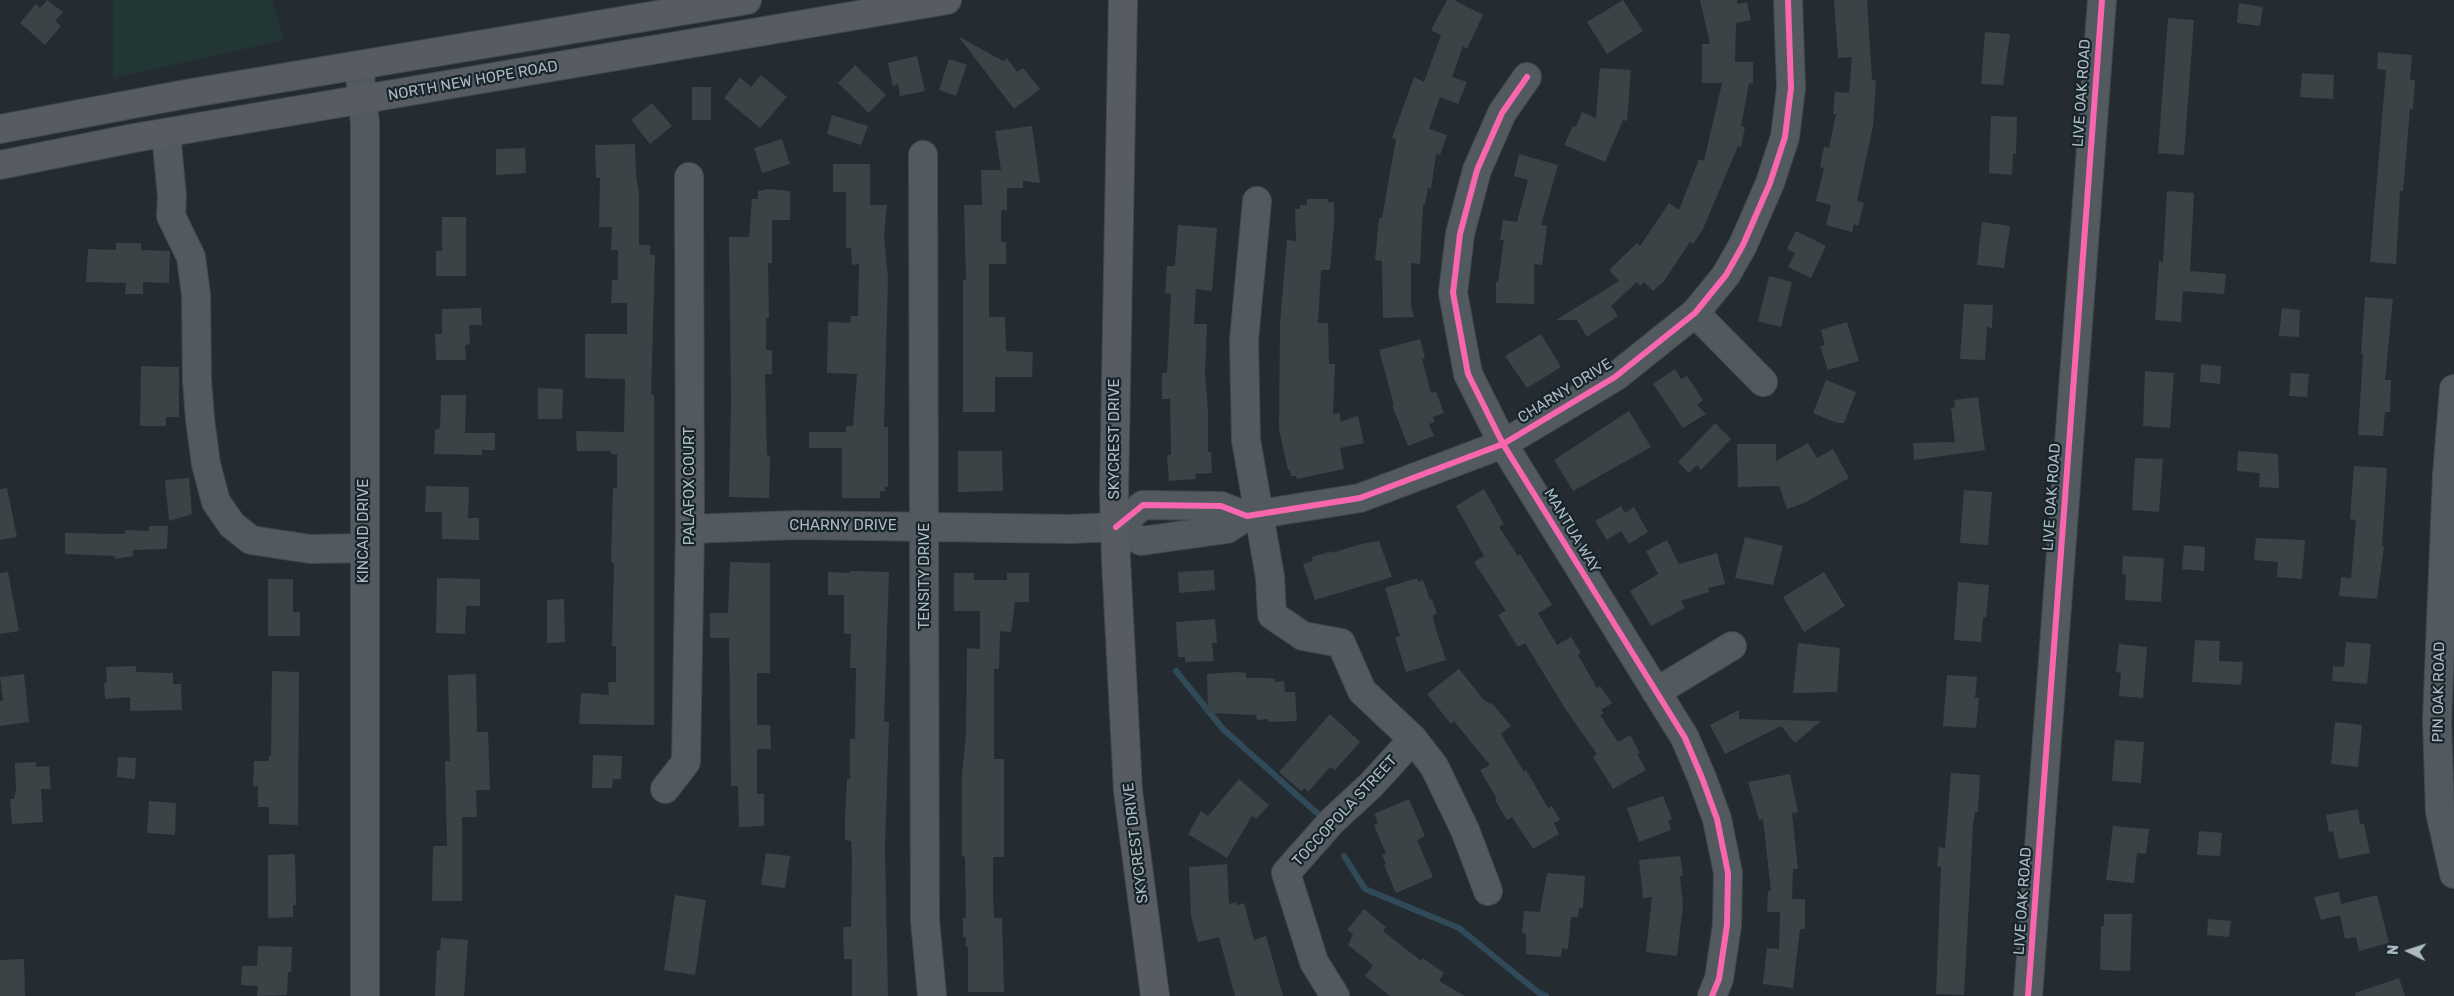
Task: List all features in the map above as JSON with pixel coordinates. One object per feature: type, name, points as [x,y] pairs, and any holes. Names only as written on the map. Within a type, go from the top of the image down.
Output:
[{"type":"main road","points":[[0,129],[152,100],[747,0]]},
{"type":"main road","name":"NORTH NEW HOPE ROAD","points":[[0,165],[166,133],[946,0]]},
{"type":"main road","name":"SKYCREST DRIVE","points":[[1123,0],[1114,492],[1128,791],[1154,996]]},
{"type":"street","name":"CHARNY DRIVE","points":[[690,529],[797,525],[1071,529],[1116,526],[1140,541],[1227,529],[1254,516],[1360,498],[1504,444],[1615,377],[1695,313],[1726,275],[1770,183],[1785,137],[1791,88],[1788,0]]},
{"type":"street","name":"LIVE OAK ROAD","points":[[2028,996],[2102,0]]},
{"type":"street","name":"KINCAID DRIVE","points":[[359,66],[365,124],[365,996]]},
{"type":"street","name":"MANTUA WAY","points":[[1527,77],[1502,113],[1477,170],[1460,234],[1453,293],[1468,374],[1504,444],[1685,738],[1702,778],[1717,819],[1728,873],[1727,924],[1719,979],[1712,996]]},
{"type":"street","points":[[166,133],[172,198],[171,216],[191,257],[196,295],[197,380],[200,419],[206,464],[216,502],[232,525],[251,540],[310,549],[364,548]]},
{"type":"street","name":"TENSITY DRIVE","points":[[923,155],[925,920],[932,996]]},
{"type":"street","name":"PALAFOX COURT","points":[[665,789],[686,762],[690,529],[689,177]]},
{"type":"street","points":[[1257,201],[1244,340],[1246,440],[1254,516],[1270,577],[1272,615],[1303,636],[1341,643],[1362,692],[1413,739],[1434,766],[1465,830],[1488,891]]},
{"type":"street","points":[[1695,313],[1762,382]]},
{"type":"street","name":"PIN OAK ROAD","points":[[2454,389],[2447,476],[2437,720],[2440,812],[2454,874]]},
{"type":"street","points":[[1656,692],[1732,646]]},
{"type":"street","name":"TOCCOPOLA STREET","points":[[1335,996],[1314,962],[1286,873],[1332,821],[1371,785],[1413,739]]},
{"type":"green space","points":[[113,0],[272,0],[284,40],[113,78]]},
{"type":"building","points":[[47,0],[63,12],[55,21],[61,26],[45,45],[20,23],[36,4],[40,8]]},
{"type":"building","points":[[1447,0],[1454,0],[1483,15],[1467,49],[1463,46],[1452,77],[1467,82],[1458,104],[1440,97],[1429,129],[1447,135],[1440,155],[1436,154],[1431,189],[1428,188],[1425,205],[1423,205],[1420,264],[1411,263],[1411,306],[1414,317],[1383,318],[1382,261],[1375,260],[1379,218],[1382,218],[1396,139],[1392,138],[1414,77],[1424,82],[1441,35],[1431,30]]},
{"type":"building","points":[[1623,0],[1643,31],[1607,54],[1587,22]]},
{"type":"building","points":[[1700,0],[1737,0],[1738,4],[1747,2],[1751,20],[1736,23],[1735,62],[1753,62],[1753,84],[1749,83],[1741,126],[1745,127],[1741,147],[1738,146],[1703,229],[1693,244],[1690,242],[1664,281],[1653,291],[1644,282],[1640,286],[1637,282],[1611,306],[1618,316],[1587,337],[1577,320],[1556,320],[1619,281],[1609,270],[1637,243],[1640,246],[1669,203],[1679,210],[1699,159],[1704,161],[1722,83],[1702,83],[1702,44],[1710,44]]},
{"type":"building","points":[[1834,0],[1867,0],[1872,80],[1876,80],[1873,126],[1857,201],[1864,203],[1858,226],[1854,224],[1852,232],[1826,225],[1831,205],[1816,201],[1824,168],[1820,167],[1824,147],[1829,148],[1836,114],[1833,114],[1835,92],[1849,93],[1852,57],[1838,58]]},
{"type":"building","points":[[2239,3],[2263,7],[2260,26],[2237,23]]},
{"type":"building","points":[[2168,18],[2194,20],[2184,155],[2158,153]]},
{"type":"building","points":[[1985,32],[2010,34],[2003,85],[1981,84]]},
{"type":"building","points":[[958,36],[1003,61],[1007,58],[1017,72],[1023,68],[1040,89],[1014,109]]},
{"type":"building","points":[[2378,52],[2412,55],[2410,80],[2415,80],[2413,109],[2410,109],[2403,191],[2400,191],[2396,264],[2370,262],[2386,70],[2377,69]]},
{"type":"building","points":[[917,56],[925,91],[900,96],[898,83],[893,87],[888,63]]},
{"type":"building","points":[[949,59],[967,65],[956,96],[939,90]]},
{"type":"building","points":[[855,65],[886,95],[869,113],[838,83]]},
{"type":"building","points":[[1600,68],[1631,70],[1627,121],[1623,120],[1605,162],[1564,145],[1573,126],[1576,127],[1582,112],[1596,118]]},
{"type":"building","points":[[2302,73],[2334,75],[2333,99],[2300,97]]},
{"type":"building","points":[[761,75],[787,97],[760,128],[724,98],[740,77],[751,87]]},
{"type":"building","points":[[692,87],[711,87],[711,120],[692,120]]},
{"type":"building","points":[[652,103],[672,126],[650,144],[631,120]]},
{"type":"building","points":[[832,115],[868,126],[861,145],[827,134]]},
{"type":"building","points":[[1991,116],[2017,117],[2016,154],[2013,154],[2012,175],[1989,173]]},
{"type":"building","points":[[1032,126],[1040,183],[1023,181],[1023,188],[1007,188],[1007,210],[1001,210],[1001,242],[1006,242],[1006,264],[989,264],[989,317],[1005,317],[1006,351],[1033,352],[1032,377],[995,377],[995,412],[963,412],[963,280],[966,280],[964,205],[982,205],[981,170],[1001,170],[995,131]]},
{"type":"building","points":[[782,139],[790,164],[762,173],[754,148]]},
{"type":"building","points":[[635,144],[636,176],[639,194],[639,245],[650,245],[650,255],[655,255],[651,395],[654,395],[654,725],[579,724],[581,693],[609,695],[608,682],[616,682],[616,646],[612,646],[614,563],[611,563],[613,488],[617,488],[617,454],[611,454],[611,451],[577,451],[576,431],[624,432],[625,379],[585,378],[585,334],[627,334],[627,303],[611,303],[612,280],[618,280],[618,250],[611,250],[612,227],[599,227],[600,178],[596,178],[595,145]]},
{"type":"building","points":[[525,148],[526,173],[496,175],[496,149]]},
{"type":"building","points":[[1519,154],[1558,165],[1541,225],[1547,226],[1542,265],[1534,264],[1534,304],[1496,303],[1496,282],[1498,282],[1504,240],[1500,240],[1503,220],[1517,222],[1528,180],[1514,176]]},
{"type":"building","points":[[833,164],[870,164],[870,205],[887,205],[884,235],[888,278],[884,427],[888,427],[888,487],[885,486],[885,491],[880,491],[880,498],[842,498],[842,448],[809,448],[809,432],[846,432],[846,426],[853,426],[857,374],[827,373],[828,322],[850,323],[851,316],[858,316],[859,264],[852,265],[851,248],[846,248],[846,192],[833,192]]},
{"type":"building","points":[[767,189],[790,191],[790,220],[772,220],[772,263],[768,263],[769,318],[766,318],[766,350],[772,350],[772,374],[765,374],[767,455],[770,456],[769,498],[729,497],[731,400],[729,237],[749,237],[752,199],[758,199],[758,191]]},
{"type":"building","points":[[2167,191],[2194,193],[2190,271],[2226,274],[2224,294],[2183,291],[2181,322],[2155,320],[2159,261],[2163,262]]},
{"type":"building","points":[[1307,199],[1328,199],[1328,202],[1334,202],[1330,270],[1321,270],[1318,323],[1328,323],[1329,364],[1335,364],[1333,414],[1340,413],[1340,422],[1358,416],[1364,443],[1340,448],[1344,469],[1297,479],[1296,476],[1291,476],[1290,470],[1288,470],[1279,429],[1280,324],[1287,240],[1296,241],[1295,209],[1300,209],[1300,205],[1307,205]]},
{"type":"building","points":[[442,217],[466,217],[466,276],[436,276],[436,251],[442,251]]},
{"type":"building","points":[[1982,222],[2010,226],[2004,268],[1977,265]]},
{"type":"building","points":[[1178,225],[1217,228],[1212,291],[1196,289],[1194,324],[1207,324],[1205,373],[1208,411],[1208,452],[1211,452],[1212,473],[1195,474],[1196,479],[1169,481],[1167,455],[1171,455],[1170,399],[1162,399],[1162,373],[1167,373],[1171,294],[1165,293],[1167,266],[1175,266]]},
{"type":"building","points":[[1796,231],[1826,246],[1811,278],[1788,267],[1795,253],[1787,249]]},
{"type":"building","points":[[116,243],[141,243],[141,250],[170,251],[169,283],[143,282],[143,294],[125,294],[126,283],[86,282],[88,249],[116,250]]},
{"type":"building","points":[[1769,276],[1792,282],[1781,327],[1758,321]]},
{"type":"building","points":[[2365,297],[2393,299],[2385,380],[2391,380],[2390,412],[2385,412],[2383,436],[2358,435]]},
{"type":"building","points":[[1964,304],[1993,305],[1992,328],[1987,327],[1985,360],[1960,359]]},
{"type":"building","points":[[481,308],[482,325],[469,325],[470,344],[465,345],[466,360],[436,360],[435,334],[442,334],[442,309]]},
{"type":"building","points":[[2282,308],[2300,310],[2299,337],[2279,336]]},
{"type":"building","points":[[1847,322],[1859,361],[1828,370],[1820,346],[1825,345],[1821,330]]},
{"type":"building","points":[[1541,334],[1561,367],[1527,388],[1505,356]]},
{"type":"building","points":[[1420,339],[1425,358],[1422,359],[1431,393],[1436,392],[1444,413],[1433,417],[1435,422],[1429,424],[1434,436],[1408,446],[1392,405],[1394,405],[1379,350]]},
{"type":"building","points":[[2201,364],[2221,366],[2220,384],[2200,382]]},
{"type":"building","points":[[141,366],[179,367],[179,417],[166,417],[166,426],[140,426]]},
{"type":"building","points":[[1675,369],[1681,379],[1687,376],[1703,400],[1697,405],[1706,414],[1683,428],[1653,384]]},
{"type":"building","points":[[2145,371],[2174,373],[2170,428],[2143,426]]},
{"type":"building","points":[[2291,373],[2309,374],[2307,397],[2289,396]]},
{"type":"building","points":[[1826,380],[1856,392],[1844,423],[1837,423],[1813,413]]},
{"type":"building","points":[[538,388],[563,389],[562,419],[538,419]]},
{"type":"building","points":[[441,395],[466,395],[465,433],[495,433],[495,450],[482,450],[482,455],[434,454],[435,430],[440,428]]},
{"type":"building","points":[[1978,397],[1985,450],[1914,460],[1913,443],[1955,442],[1951,408],[1955,407],[1954,400]]},
{"type":"building","points":[[1629,411],[1651,447],[1573,491],[1554,460]]},
{"type":"building","points":[[1715,423],[1731,439],[1701,470],[1697,465],[1689,473],[1678,462]]},
{"type":"building","points":[[1808,443],[1817,458],[1833,449],[1849,478],[1804,503],[1787,509],[1779,486],[1738,487],[1737,444],[1776,444],[1776,461]]},
{"type":"building","points":[[958,451],[1002,451],[1003,491],[958,492]]},
{"type":"building","points":[[2238,451],[2278,454],[2279,488],[2259,487],[2260,473],[2237,471]]},
{"type":"building","points":[[2135,458],[2163,459],[2159,512],[2132,510]]},
{"type":"building","points":[[2354,466],[2387,468],[2382,546],[2384,546],[2377,599],[2339,596],[2341,577],[2351,578],[2356,520],[2350,519]]},
{"type":"building","points":[[189,478],[192,514],[169,521],[165,480]]},
{"type":"building","points":[[426,486],[469,487],[468,518],[479,518],[479,540],[442,539],[442,512],[425,512]]},
{"type":"building","points":[[7,488],[17,537],[0,540],[0,489]]},
{"type":"building","points":[[1484,489],[1504,524],[1499,527],[1518,556],[1520,554],[1552,605],[1538,613],[1557,645],[1571,637],[1581,653],[1578,655],[1597,688],[1600,686],[1612,703],[1601,710],[1604,713],[1600,715],[1618,742],[1630,735],[1640,753],[1637,754],[1646,770],[1613,789],[1593,757],[1597,754],[1566,710],[1525,643],[1518,647],[1498,615],[1506,611],[1474,562],[1484,556],[1456,506]]},
{"type":"building","points":[[1964,490],[1992,492],[1988,545],[1960,543]]},
{"type":"building","points":[[1621,506],[1625,513],[1634,507],[1648,532],[1629,544],[1621,531],[1607,540],[1595,521]]},
{"type":"building","points":[[149,526],[168,526],[167,549],[133,550],[133,556],[115,559],[115,556],[65,554],[65,533],[125,534],[125,530],[149,531]]},
{"type":"building","points":[[1745,537],[1783,546],[1773,585],[1735,578]]},
{"type":"building","points":[[2256,538],[2305,540],[2302,579],[2277,577],[2278,562],[2254,560]]},
{"type":"building","points":[[1667,540],[1679,564],[1717,553],[1725,584],[1708,588],[1709,592],[1681,601],[1685,608],[1651,626],[1630,591],[1658,574],[1646,551]]},
{"type":"building","points":[[1379,541],[1392,577],[1315,600],[1303,564],[1313,561],[1312,557]]},
{"type":"building","points":[[2184,545],[2205,547],[2204,571],[2182,569]]},
{"type":"building","points":[[2123,556],[2164,558],[2161,602],[2125,600],[2126,575],[2122,574]]},
{"type":"building","points":[[730,562],[770,563],[770,673],[757,673],[757,725],[770,725],[771,749],[757,749],[757,794],[764,794],[764,826],[739,827],[738,786],[731,786],[729,638],[710,638],[710,613],[728,613]]},
{"type":"building","points":[[1214,570],[1215,590],[1179,593],[1178,572]]},
{"type":"building","points":[[850,571],[889,572],[884,722],[889,722],[885,848],[888,996],[852,996],[852,959],[844,959],[843,927],[851,927],[852,855],[851,841],[845,840],[845,818],[847,779],[850,779],[850,739],[855,739],[856,668],[850,668],[851,634],[844,634],[844,595],[828,595],[828,572],[850,573]]},
{"type":"building","points":[[8,572],[19,631],[0,634],[0,573]]},
{"type":"building","points":[[1824,572],[1845,606],[1804,632],[1783,597]]},
{"type":"building","points":[[954,573],[974,573],[974,580],[1007,580],[1007,573],[1029,573],[1029,602],[1015,602],[1011,632],[1000,631],[999,669],[994,669],[994,759],[1004,759],[1004,857],[993,857],[993,897],[994,918],[1002,918],[1004,992],[968,992],[968,947],[966,947],[966,937],[963,937],[963,918],[966,918],[965,857],[962,856],[962,775],[966,735],[967,648],[980,649],[980,611],[954,611]]},
{"type":"building","points":[[437,578],[480,579],[480,606],[466,606],[465,634],[436,633]]},
{"type":"building","points":[[1417,578],[1418,582],[1423,580],[1430,600],[1432,599],[1437,614],[1433,615],[1434,623],[1446,660],[1406,672],[1395,637],[1400,636],[1385,588]]},
{"type":"building","points":[[268,579],[293,579],[293,612],[300,612],[300,636],[268,636]]},
{"type":"building","points":[[1958,582],[1989,585],[1981,642],[1954,640]]},
{"type":"building","points":[[564,599],[565,642],[547,643],[547,600]]},
{"type":"building","points":[[1215,619],[1217,643],[1212,643],[1214,661],[1185,662],[1185,657],[1178,657],[1176,622]]},
{"type":"building","points":[[2195,640],[2220,641],[2219,661],[2243,662],[2241,685],[2192,682]]},
{"type":"building","points":[[2346,642],[2371,644],[2367,684],[2332,681],[2333,666],[2344,667]]},
{"type":"building","points":[[1798,643],[1840,648],[1837,692],[1793,693]]},
{"type":"building","points":[[2119,644],[2147,647],[2143,698],[2119,696],[2121,673],[2116,672]]},
{"type":"building","points":[[136,666],[136,672],[173,673],[173,684],[181,684],[182,710],[130,711],[130,697],[105,699],[106,667]]},
{"type":"building","points":[[1459,669],[1484,700],[1490,704],[1492,703],[1511,726],[1501,734],[1524,772],[1526,770],[1548,808],[1552,806],[1560,820],[1554,823],[1559,834],[1533,849],[1512,817],[1507,820],[1495,800],[1497,799],[1480,770],[1490,765],[1454,721],[1451,724],[1427,694]]},
{"type":"building","points":[[272,671],[299,672],[298,825],[269,824],[269,807],[258,807],[258,785],[253,787],[254,761],[269,761],[269,756],[271,756]]},
{"type":"building","points":[[1246,673],[1246,678],[1275,679],[1275,682],[1284,681],[1285,692],[1295,692],[1297,721],[1268,722],[1268,719],[1257,720],[1256,715],[1208,713],[1207,674]]},
{"type":"building","points":[[24,674],[29,722],[0,726],[0,701],[3,700],[0,677]]},
{"type":"building","points":[[476,674],[477,732],[488,732],[490,790],[476,790],[477,817],[462,817],[462,901],[432,901],[433,846],[447,846],[445,761],[450,761],[448,675]]},
{"type":"building","points":[[1947,675],[1977,677],[1975,698],[1979,698],[1976,728],[1943,726]]},
{"type":"building","points":[[1739,710],[1739,719],[1821,721],[1795,743],[1781,726],[1725,754],[1710,725]]},
{"type":"building","points":[[1330,714],[1360,742],[1335,770],[1330,767],[1308,792],[1304,788],[1301,791],[1279,772]]},
{"type":"building","points":[[2335,722],[2362,725],[2358,767],[2331,764]]},
{"type":"building","points":[[2115,740],[2144,742],[2141,783],[2112,781]]},
{"type":"building","points":[[593,755],[622,756],[621,779],[613,779],[612,788],[592,788]]},
{"type":"building","points":[[118,757],[136,758],[135,779],[117,777]]},
{"type":"building","points":[[36,762],[36,767],[49,766],[51,789],[41,789],[43,822],[12,824],[10,799],[14,799],[16,790],[15,763]]},
{"type":"building","points":[[1951,773],[1980,775],[1978,812],[1975,812],[1973,825],[1964,995],[1936,994],[1941,867],[1937,866],[1939,847],[1945,848]]},
{"type":"building","points":[[1790,774],[1798,812],[1792,813],[1798,869],[1793,869],[1792,899],[1805,899],[1805,929],[1800,929],[1793,988],[1763,984],[1767,948],[1779,949],[1780,912],[1767,912],[1768,891],[1771,891],[1763,819],[1759,820],[1748,782]]},
{"type":"building","points":[[1239,779],[1269,805],[1256,819],[1252,816],[1227,858],[1188,834],[1201,811],[1208,816]]},
{"type":"building","points":[[1663,796],[1672,819],[1668,821],[1671,830],[1639,842],[1627,808]]},
{"type":"building","points":[[1409,799],[1425,836],[1417,840],[1433,877],[1396,893],[1384,865],[1386,864],[1382,855],[1386,854],[1374,825],[1378,823],[1374,814]]},
{"type":"building","points":[[149,801],[176,803],[175,835],[147,833]]},
{"type":"building","points":[[2358,809],[2360,824],[2364,824],[2370,853],[2339,859],[2333,831],[2329,832],[2326,815]]},
{"type":"building","points":[[2113,826],[2149,829],[2146,854],[2137,853],[2134,883],[2106,880]]},
{"type":"building","points":[[2199,831],[2222,833],[2220,856],[2197,855]]},
{"type":"building","points":[[766,853],[790,856],[785,888],[761,885]]},
{"type":"building","points":[[295,854],[296,905],[293,905],[293,917],[268,918],[268,855]]},
{"type":"building","points":[[1680,856],[1683,875],[1680,876],[1683,905],[1677,956],[1646,952],[1652,897],[1643,898],[1639,860]]},
{"type":"building","points":[[1227,864],[1229,904],[1236,902],[1237,905],[1244,903],[1254,940],[1266,936],[1283,996],[1235,996],[1219,937],[1198,942],[1191,916],[1189,867]]},
{"type":"building","points":[[1547,873],[1585,876],[1583,908],[1579,908],[1578,917],[1571,917],[1568,949],[1562,948],[1561,957],[1526,954],[1526,934],[1522,933],[1524,911],[1540,912]]},
{"type":"building","points":[[2339,892],[2341,904],[2377,895],[2389,943],[2359,951],[2356,937],[2345,939],[2340,915],[2321,920],[2314,897]]},
{"type":"building","points":[[675,895],[706,900],[695,975],[664,970]]},
{"type":"building","points":[[1364,909],[1386,927],[1383,931],[1421,961],[1423,958],[1444,973],[1439,981],[1465,996],[1390,996],[1365,976],[1373,965],[1348,945],[1353,934],[1347,930]]},
{"type":"building","points":[[2104,914],[2132,914],[2130,971],[2100,970],[2101,926],[2104,926]]},
{"type":"building","points":[[2208,919],[2231,921],[2229,937],[2207,935]]},
{"type":"building","points":[[441,938],[468,940],[464,996],[435,996],[437,950],[440,950]]},
{"type":"building","points":[[258,946],[292,947],[291,972],[288,972],[287,995],[257,996],[258,986],[241,985],[242,966],[257,966]]},
{"type":"building","points":[[24,959],[25,996],[0,996],[0,960]]},
{"type":"building","points":[[2399,978],[2405,996],[2355,996],[2355,993]]},
{"type":"waterway","points":[[1176,671],[1223,729],[1318,814]]},
{"type":"waterway","points":[[1344,856],[1365,889],[1459,928],[1539,993],[1546,996]]},
{"type":"cycle path","points":[[1116,527],[1143,505],[1221,506],[1247,516],[1360,498],[1503,444],[1615,377],[1695,313],[1726,275],[1743,245],[1770,183],[1785,137],[1791,88],[1788,0]]},
{"type":"cycle path","points":[[2028,996],[2102,0]]},
{"type":"cycle path","points":[[1527,77],[1502,113],[1477,170],[1460,234],[1453,293],[1468,374],[1503,444],[1685,738],[1702,778],[1717,819],[1728,873],[1727,925],[1719,979],[1712,996]]}]
